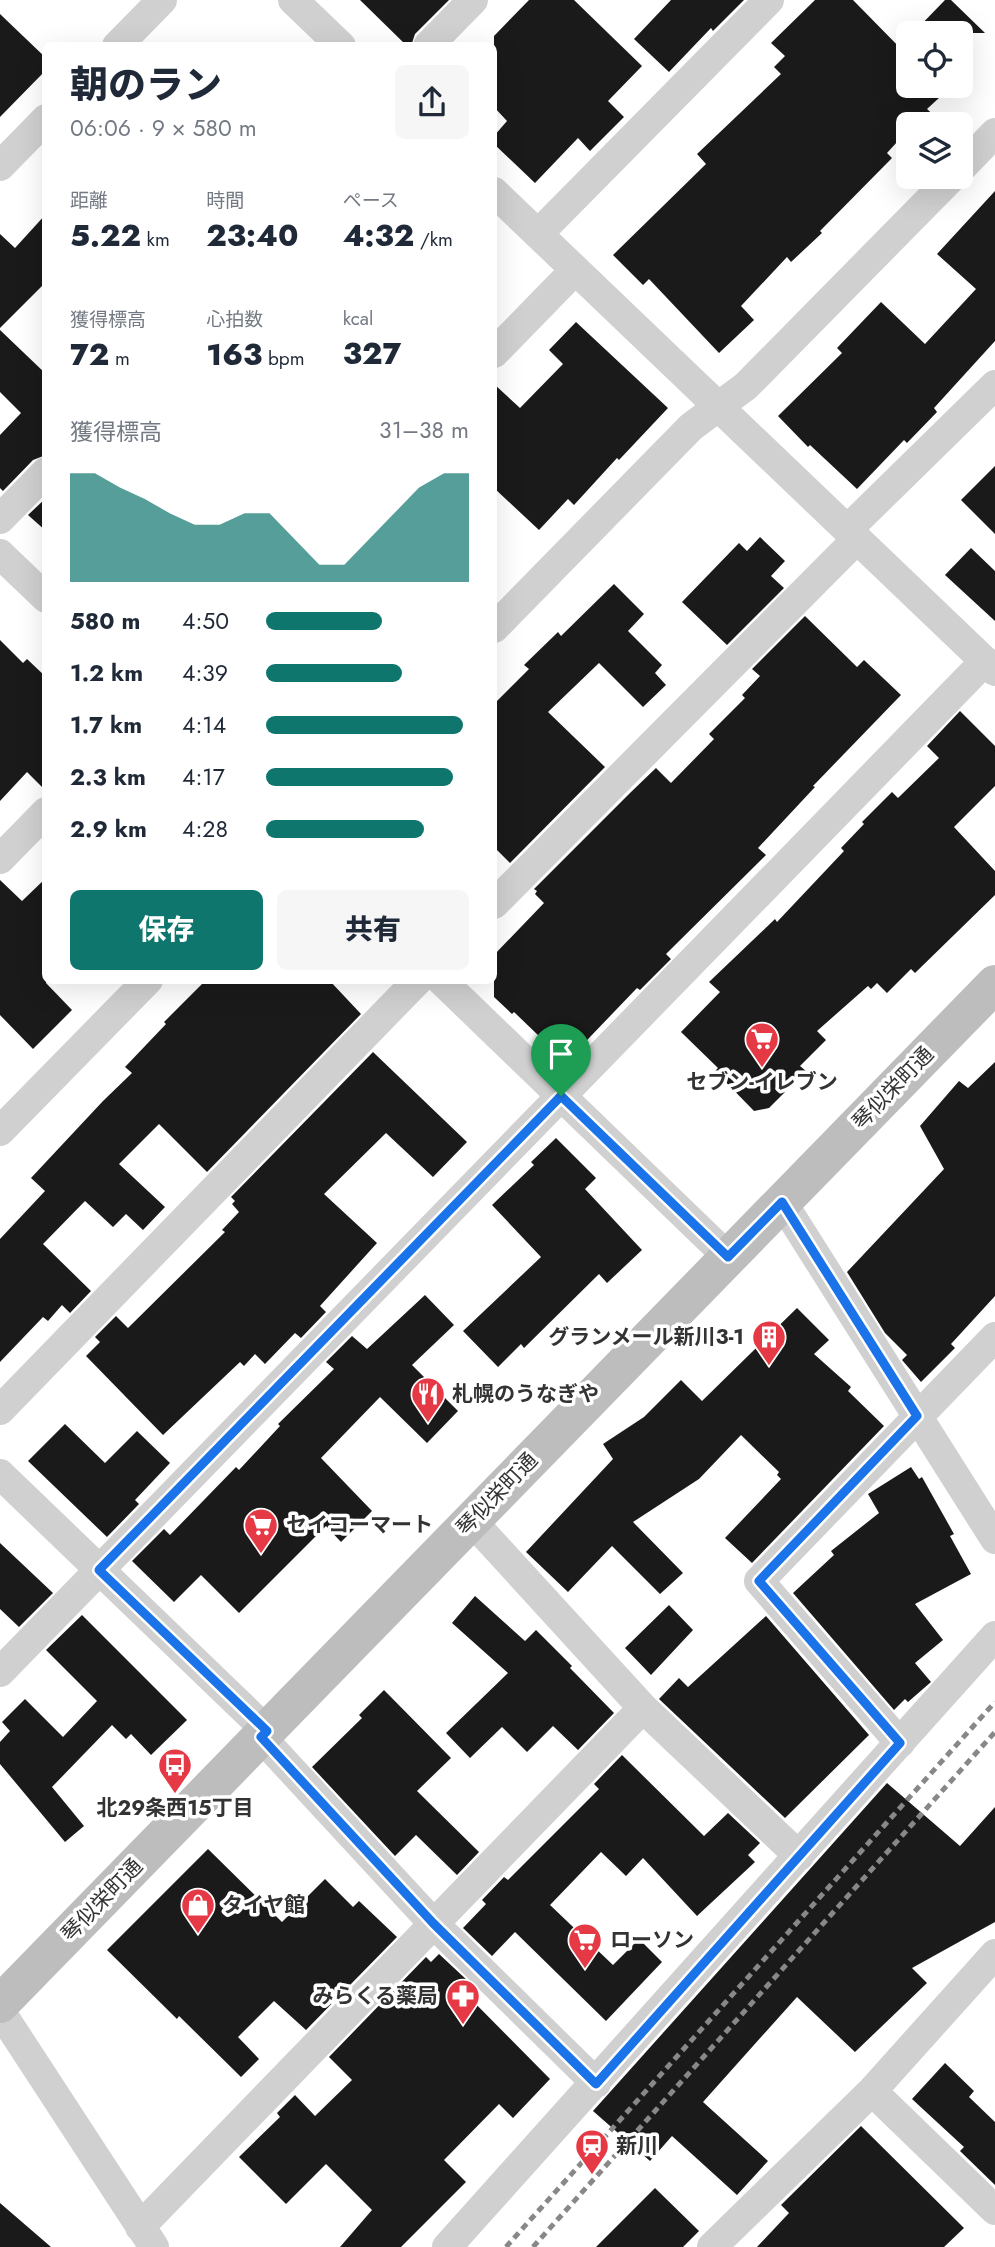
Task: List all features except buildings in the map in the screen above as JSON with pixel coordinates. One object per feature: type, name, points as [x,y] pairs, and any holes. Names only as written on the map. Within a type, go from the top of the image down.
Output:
[{"type":"main road","name":"琴似栄町通","points":[[0,2004],[995,984]]},
{"type":"street","points":[[121,42],[162,0]]},
{"type":"street","points":[[293,0],[337,42]]},
{"type":"street","points":[[432,42],[473,0]]},
{"type":"street","points":[[538,234],[769,0]]},
{"type":"street","points":[[0,166],[42,123]]},
{"type":"street","points":[[973,156],[995,133]]},
{"type":"street","points":[[497,625],[691,427],[746,386],[940,189]]},
{"type":"street","points":[[0,1672],[561,1096],[990,666],[497,195]]},
{"type":"street","points":[[497,350],[575,270]]},
{"type":"street","points":[[497,901],[995,385]]},
{"type":"street","points":[[0,519],[42,476]]},
{"type":"street","points":[[0,554],[42,594]]},
{"type":"street","points":[[0,859],[42,816]]},
{"type":"street","points":[[0,1131],[144,984]]},
{"type":"street","points":[[0,1410],[414,984]]},
{"type":"street","points":[[445,984],[728,1257]]},
{"type":"street","points":[[782,1202],[995,1539]]},
{"type":"street","points":[[900,1743],[759,1581],[995,1337]]},
{"type":"street","points":[[0,1474],[264,1734],[433,1923],[596,2084]]},
{"type":"street","points":[[471,1520],[643,1707],[799,1856]]},
{"type":"street","points":[[447,2247],[995,1636]]},
{"type":"street","points":[[0,2011],[146,2240],[433,1923],[643,1707]]},
{"type":"street","points":[[712,2247],[873,2091],[995,1954]]},
{"type":"street","points":[[873,2091],[995,2210]]},
{"type":"railway","points":[[506,2247],[995,1702]]},
{"type":"railway","points":[[533,2247],[995,1732]]},
{"type":"place","name":"セブン-イレブン","points":[[762,1069]]},
{"type":"place","name":"グランメール新川3-1","points":[[769,1367]]},
{"type":"place","name":"札幌のうなぎや","points":[[428,1424]]},
{"type":"place","name":"セイコーマート","points":[[261,1555]]},
{"type":"place","name":"北29条西15丁目","points":[[175,1795]]},
{"type":"place","name":"タイヤ館","points":[[198,1935]]},
{"type":"place","name":"ローソン","points":[[585,1970]]},
{"type":"place","name":"みらくる薬局","points":[[463,2026]]},
{"type":"place","name":"新川","points":[[592,2176]]},
{"type":"route","points":[[561,1096],[728,1257],[782,1202],[917,1416],[759,1581],[900,1743],[596,2084],[433,1923],[261,1737],[267,1731],[99,1570],[561,1096]]}]
